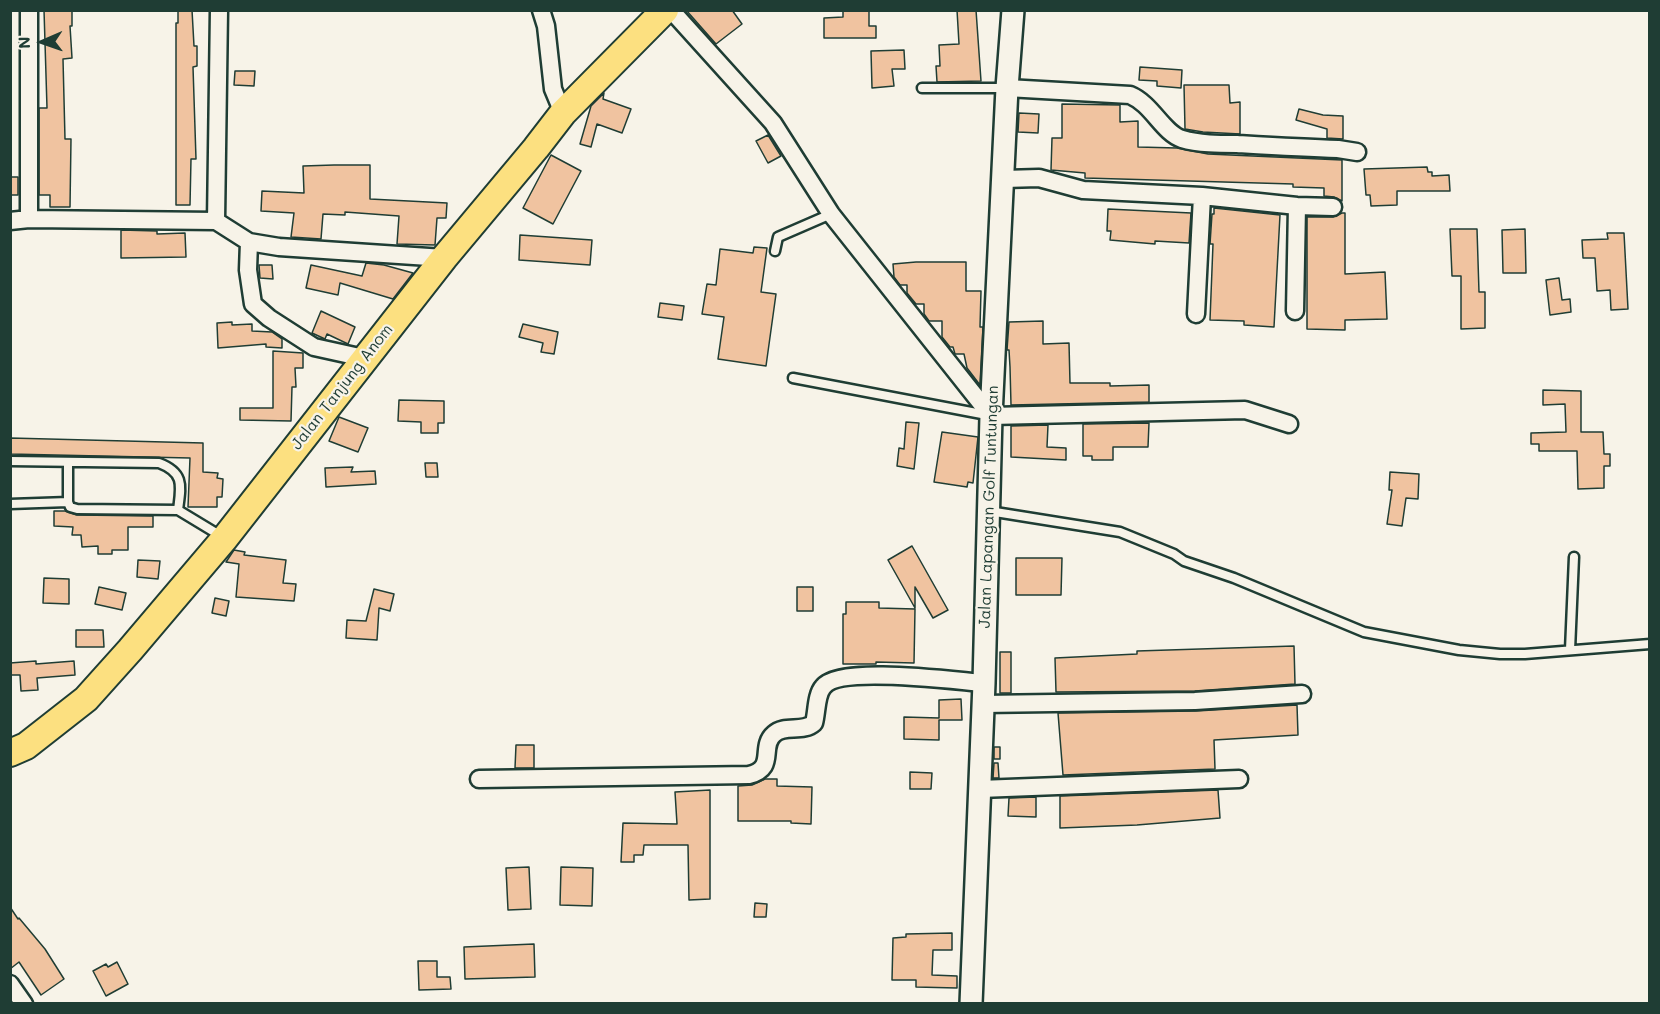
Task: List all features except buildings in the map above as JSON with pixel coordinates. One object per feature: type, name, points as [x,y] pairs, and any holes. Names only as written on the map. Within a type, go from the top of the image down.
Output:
[{"type":"main road","name":"Jalan Tanjung Anom","points":[[10,753],[26,746],[86,699],[130,651],[225,538],[364,358],[562,113],[665,10]]},
{"type":"street","points":[[28,219],[29,10]]},
{"type":"street","points":[[216,221],[219,10]]},
{"type":"street","points":[[541,10],[546,26],[553,89],[562,113]]},
{"type":"street","points":[[671,10],[773,123],[831,214],[991,416],[1245,410],[1289,424]]},
{"type":"street","name":"Jalan Lapangan Golf Tuntungan","points":[[971,1004],[984,683],[991,416],[1013,10]]},
{"type":"street","points":[[1007,88],[1130,95],[1147,105],[1180,139],[1204,143],[1357,152]]},
{"type":"street","points":[[1004,179],[1039,178],[1083,190],[1202,196],[1297,206],[1333,207]]},
{"type":"street","points":[[1196,314],[1202,196]]},
{"type":"street","points":[[1295,311],[1297,206]]},
{"type":"street","points":[[10,220],[216,221],[249,242],[279,247],[444,258]]},
{"type":"street","points":[[249,242],[248,270],[253,304],[269,318],[314,347],[364,358]]},
{"type":"street","points":[[479,779],[749,775],[759,772],[765,765],[770,741],[774,734],[781,730],[804,729],[814,723],[820,691],[830,681],[860,675],[984,683]]},
{"type":"street","points":[[983,704],[1195,701],[1302,694]]},
{"type":"street","points":[[980,789],[1239,779]]},
{"type":"street","points":[[10,984],[24,1004]]},
{"type":"lane","points":[[922,88],[1007,88]]},
{"type":"lane","points":[[775,251],[780,236],[831,214]]},
{"type":"lane","points":[[793,378],[991,416]]},
{"type":"lane","points":[[10,461],[159,463],[171,468],[179,477],[178,510]]},
{"type":"lane","points":[[69,463],[68,502],[70,507],[77,509],[178,510],[225,538]]},
{"type":"lane","points":[[10,504],[68,502]]},
{"type":"lane","points":[[988,511],[1120,532],[1174,554],[1184,561],[1234,578],[1364,632],[1459,650],[1500,654],[1650,644]]},
{"type":"lane","points":[[1570,650],[1574,557]]}]
